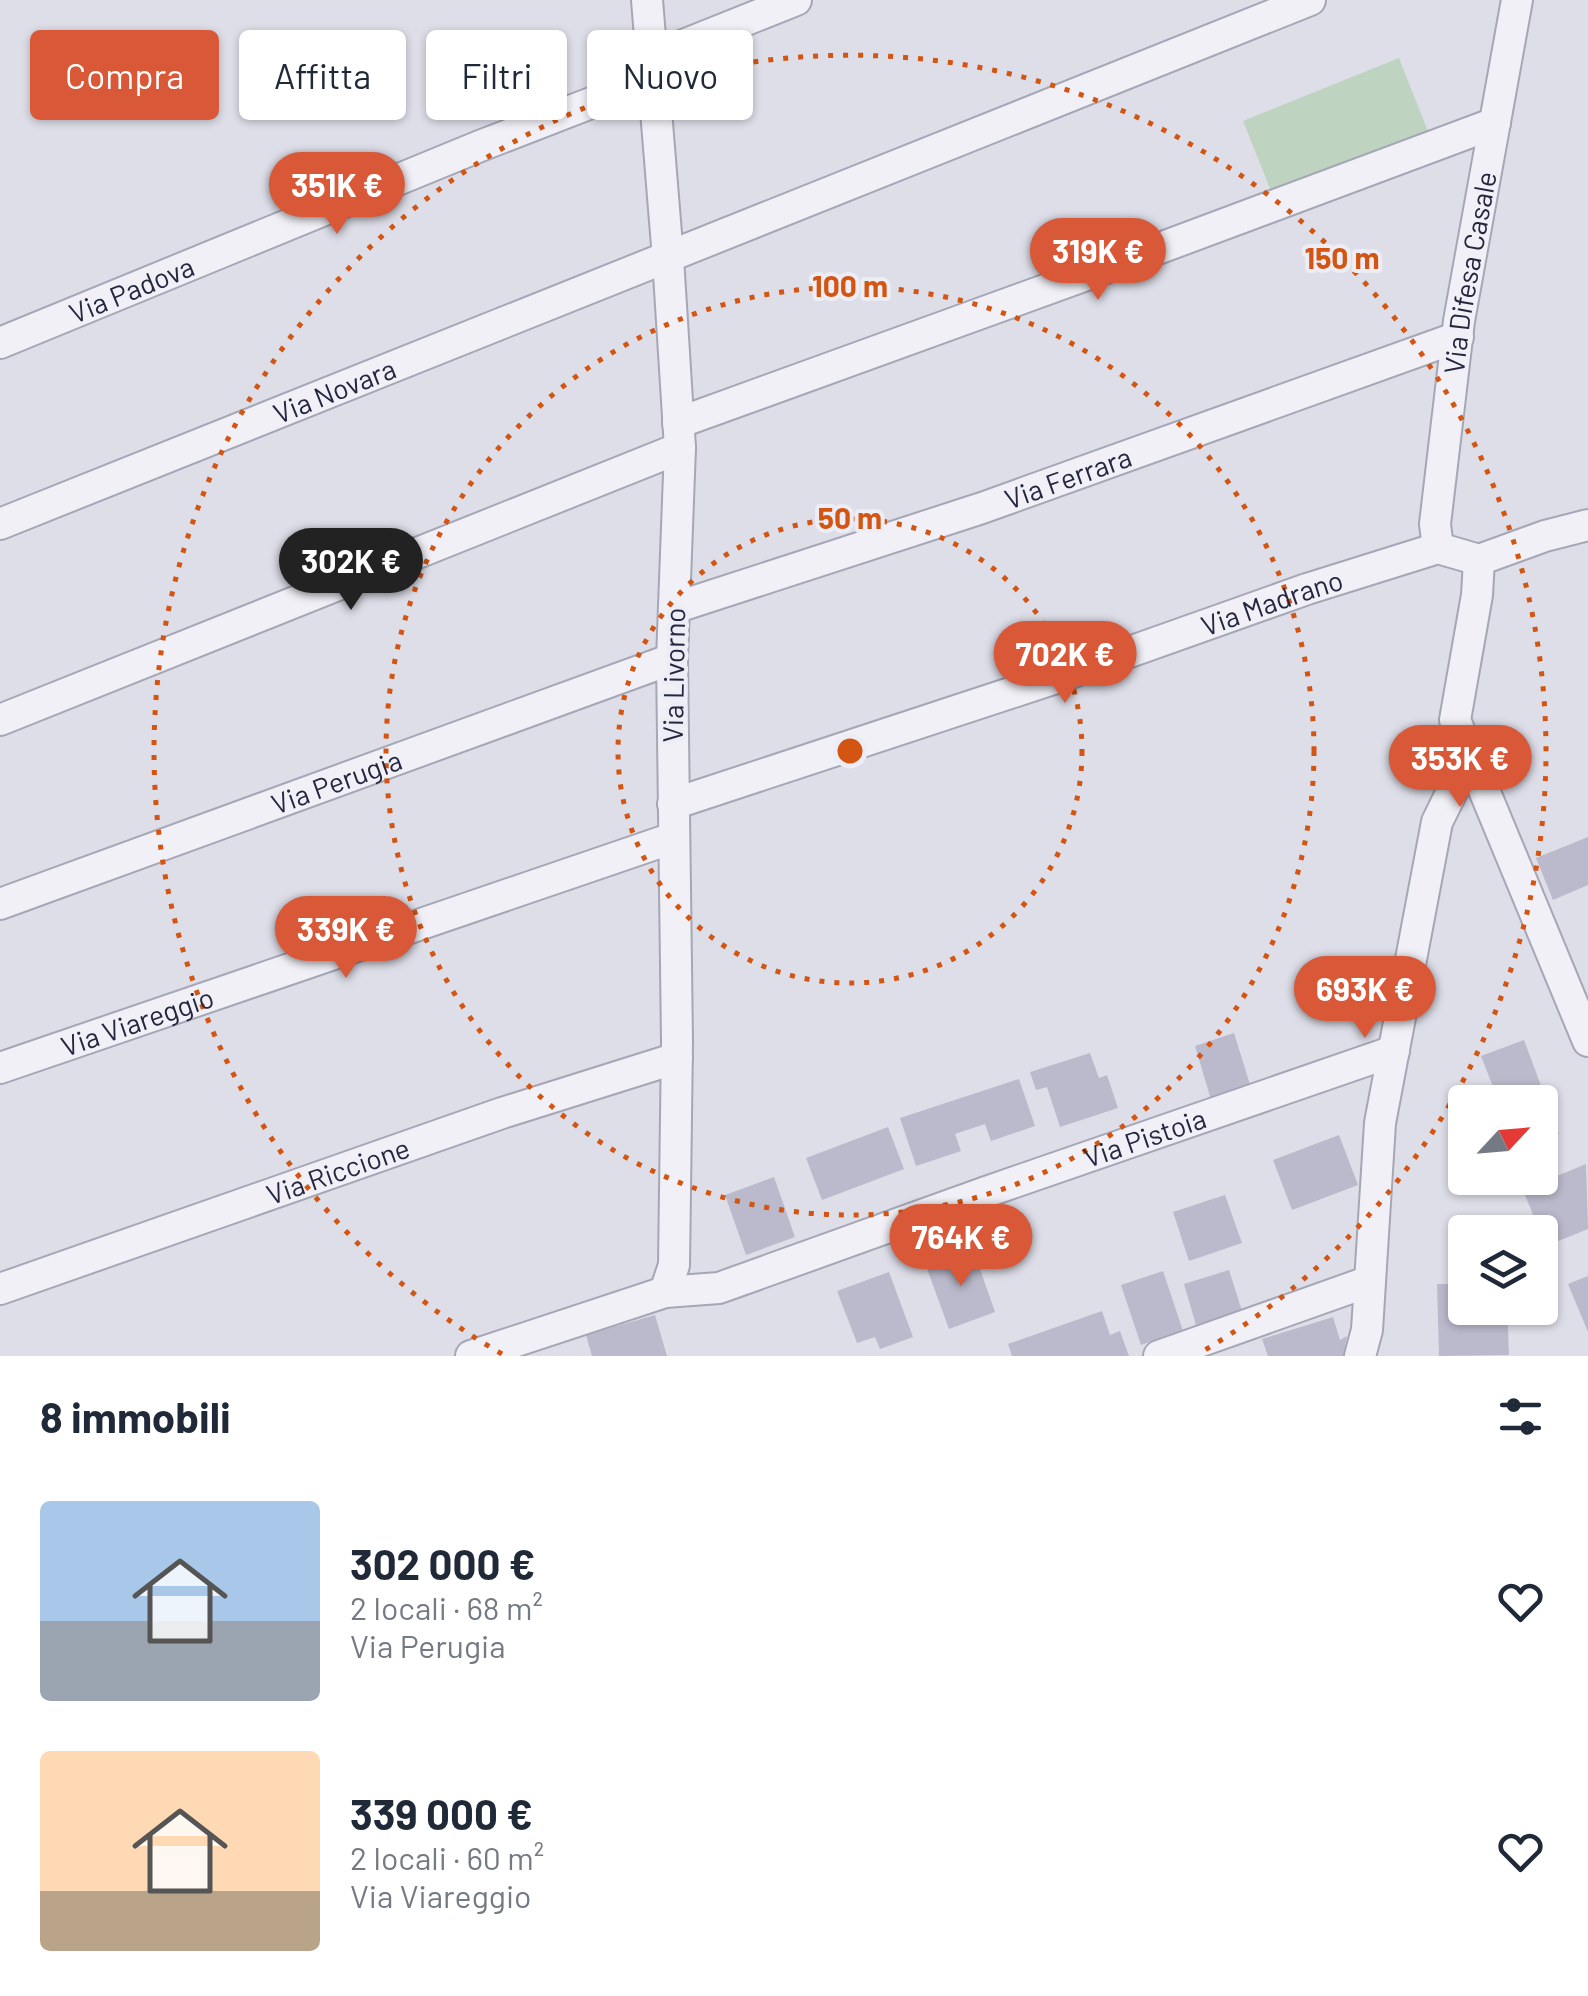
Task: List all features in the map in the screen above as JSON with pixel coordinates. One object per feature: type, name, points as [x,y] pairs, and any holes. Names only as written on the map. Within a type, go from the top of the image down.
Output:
[{"type":"street","name":"Via Livorno","points":[[647,0],[649,30]]},
{"type":"street","name":"Via Padova","points":[[732,30],[796,0]]},
{"type":"street","name":"Via Novara","points":[[0,524],[1310,0]]},
{"type":"street","name":"Via Difesa Casale","points":[[1438,548],[1435,524],[1458,337],[1517,0]]},
{"type":"street","name":"Via Padova","points":[[0,342],[480,146],[587,97]]},
{"type":"street","name":"Via Livorno","points":[[656,120],[679,436],[672,659],[677,1058],[674,1265],[665,1292]]},
{"type":"street","points":[[0,720],[679,436],[1495,123]]},
{"type":"street","name":"Via Ferrara","points":[[674,608],[982,508],[1458,337]]},
{"type":"street","points":[[1438,548],[1479,560],[1588,525]]},
{"type":"street","name":"Via Madrano","points":[[673,804],[1062,676],[1306,589],[1438,548]]},
{"type":"street","points":[[1479,560],[1456,720],[1588,1041]]},
{"type":"street","name":"Via Perugia","points":[[0,904],[672,659]]},
{"type":"street","points":[[1360,1356],[1366,1330],[1380,1123],[1437,822],[1470,755]]},
{"type":"street","name":"Via Viareggio","points":[[0,1068],[673,838]]},
{"type":"street","name":"Via Pistoia","points":[[470,1356],[665,1292],[720,1288],[1394,1051]]},
{"type":"street","name":"Via Riccione","points":[[0,1289],[502,1113],[677,1058]]},
{"type":"street","points":[[1158,1356],[1370,1281]]},
{"type":"green space","points":[[1399,58],[1429,134],[1273,196],[1243,121]]},
{"type":"building","points":[[1588,837],[1588,885],[1553,900],[1536,858]]},
{"type":"building","points":[[1234,1033],[1252,1091],[1212,1103],[1195,1046]]},
{"type":"building","points":[[1524,1040],[1541,1085],[1492,1085],[1481,1056]]},
{"type":"building","points":[[1090,1053],[1099,1078],[1107,1075],[1118,1108],[1060,1127],[1047,1087],[1036,1090],[1030,1072]]},
{"type":"building","points":[[1019,1079],[1035,1126],[991,1141],[985,1124],[955,1134],[961,1151],[916,1166],[900,1118]]},
{"type":"building","points":[[888,1127],[904,1169],[822,1200],[806,1158]]},
{"type":"building","points":[[1339,1135],[1358,1185],[1292,1210],[1273,1160]]},
{"type":"building","points":[[1586,1164],[1588,1229],[1558,1241],[1558,1215],[1533,1215],[1525,1195],[1558,1195],[1558,1176]]},
{"type":"building","points":[[774,1177],[795,1237],[746,1255],[725,1195]]},
{"type":"building","points":[[1225,1195],[1242,1243],[1189,1261],[1173,1212]]},
{"type":"building","points":[[973,1249],[995,1312],[949,1329],[926,1266]]},
{"type":"building","points":[[1229,1270],[1242,1311],[1196,1325],[1184,1284]]},
{"type":"building","points":[[1163,1271],[1183,1331],[1141,1345],[1121,1285]]},
{"type":"building","points":[[889,1272],[913,1337],[880,1349],[875,1337],[857,1343],[837,1291]]},
{"type":"building","points":[[1588,1276],[1588,1332],[1568,1284]]},
{"type":"building","points":[[1437,1284],[1448,1284],[1448,1325],[1508,1325],[1509,1355],[1439,1356]]},
{"type":"building","points":[[1102,1311],[1110,1335],[1120,1331],[1129,1356],[1012,1356],[1008,1344]]},
{"type":"building","points":[[655,1315],[667,1356],[592,1356],[586,1335]]},
{"type":"building","points":[[1333,1317],[1340,1340],[1347,1336],[1343,1356],[1268,1356],[1262,1339]]}]
